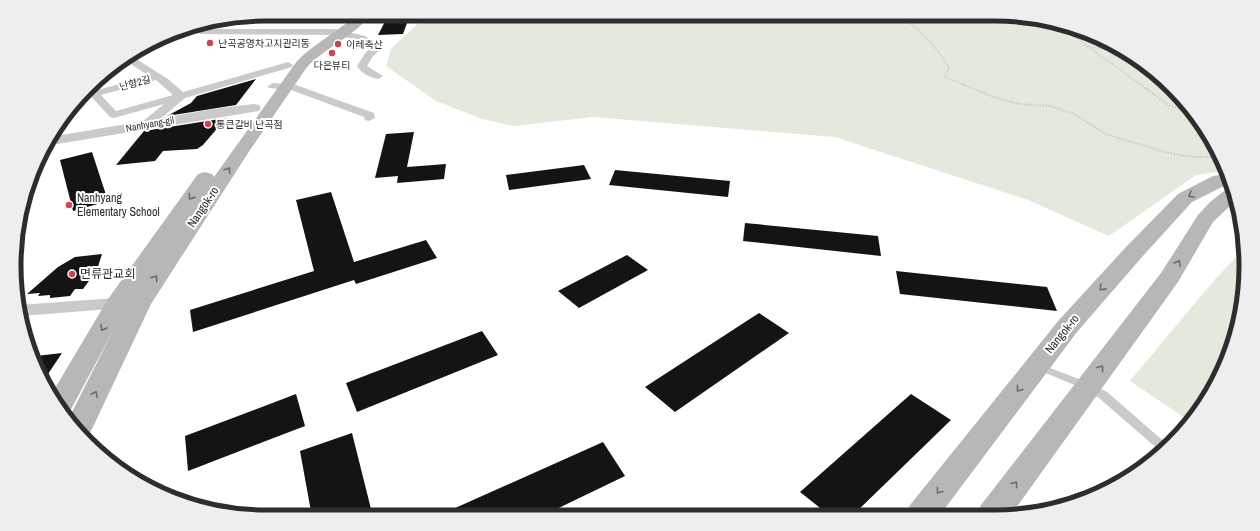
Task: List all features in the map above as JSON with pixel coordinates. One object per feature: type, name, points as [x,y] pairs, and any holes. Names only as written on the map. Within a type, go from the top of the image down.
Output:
[{"type":"main road","name":"Nangok-ro","points":[[80,425],[139,303],[241,150],[280,86],[281,72],[300,53],[339,33],[349,21]]},
{"type":"main road","name":"Nangok-ro","points":[[62,400],[116,304],[254,108],[280,86],[313,53],[355,21]]},
{"type":"main road","name":"Nangok-ro","points":[[925,510],[1068,326],[1185,198],[1223,180]]},
{"type":"main road","points":[[996,510],[1170,277],[1205,219],[1217,206],[1229,196]]},
{"type":"street","points":[[203,32],[339,33],[362,38],[375,45],[377,48],[369,54],[362,66],[366,70],[378,76]]},
{"type":"street","points":[[132,61],[157,77],[181,96]]},
{"type":"street","points":[[146,125],[181,96],[288,65]]},
{"type":"street","name":"난향2길","points":[[92,94],[157,77]]},
{"type":"street","points":[[280,86],[292,87],[370,115],[369,118]]},
{"type":"street","name":"난향2길","points":[[90,96],[114,115],[181,96]]},
{"type":"street","name":"Nanhyang-gil","points":[[56,141],[220,112],[254,108]]},
{"type":"street","points":[[25,310],[116,304]]},
{"type":"lane","points":[[1037,366],[1087,386],[1103,395],[1160,445]]},
{"type":"path","points":[[907,21],[938,50],[949,67],[945,77],[991,96],[1018,104],[1050,106],[1074,114],[1106,134],[1168,154],[1194,157],[1214,157]]},
{"type":"path","points":[[1067,32],[1170,106],[1181,108]]},
{"type":"path","points":[[1086,47],[1109,49]]},
{"type":"shaded area","points":[[421,21],[994,21],[1026,23],[1058,29],[1073,34],[1103,46],[1130,62],[1156,82],[1178,104],[1198,130],[1214,157],[1220,172],[1196,175],[1109,236],[1028,200],[835,137],[593,117],[514,126],[482,119],[436,101],[386,66],[391,49]]},
{"type":"shaded area","points":[[1238,255],[1237,297],[1231,329],[1214,374],[1198,401],[1185,418],[1130,381],[1217,277]]},
{"type":"building","points":[[385,21],[408,21],[403,34],[378,35]]},
{"type":"building","points":[[256,79],[236,105],[167,116],[191,103],[197,96]]},
{"type":"building","points":[[226,118],[203,145],[197,149],[163,151],[155,161],[116,165],[144,131]]},
{"type":"building","points":[[414,132],[407,167],[446,164],[444,179],[397,183],[398,176],[375,178],[386,134]]},
{"type":"building","points":[[92,152],[108,201],[73,211],[60,160]]},
{"type":"building","points":[[584,165],[591,179],[509,190],[506,175]]},
{"type":"building","points":[[615,170],[730,181],[728,197],[609,185]]},
{"type":"building","points":[[331,192],[354,262],[426,240],[437,258],[356,284],[354,280],[193,332],[190,310],[314,271],[296,200]]},
{"type":"building","points":[[745,223],[878,236],[881,256],[743,241]]},
{"type":"building","points":[[102,254],[97,270],[83,289],[75,289],[70,296],[50,298],[50,295],[38,296],[40,293],[27,294],[58,267],[75,257]]},
{"type":"building","points":[[627,255],[648,270],[579,308],[558,291]]},
{"type":"building","points":[[896,271],[1047,287],[1057,311],[900,294]]},
{"type":"building","points":[[759,313],[789,333],[675,412],[645,387]]},
{"type":"building","points":[[482,331],[498,355],[357,412],[346,383]]},
{"type":"building","points":[[62,353],[47,376],[39,356]]},
{"type":"building","points":[[296,394],[305,426],[188,471],[185,436]]},
{"type":"building","points":[[911,394],[951,420],[858,510],[823,510],[800,492]]},
{"type":"building","points":[[352,433],[371,510],[311,510],[300,451]]},
{"type":"building","points":[[603,442],[625,476],[554,510],[451,510]]},
{"type":"place","name":"난곡공영차고지관리동","points":[[210,43]]},
{"type":"place","name":"이레축산","points":[[338,44]]},
{"type":"place","name":"다은뷰티","points":[[332,53]]},
{"type":"place","name":"통큰갈비 난곡점","points":[[208,124]]},
{"type":"place","name":"Nanhyang Elementary School","points":[[69,205]]},
{"type":"place","name":"면류관교회","points":[[72,274]]}]
